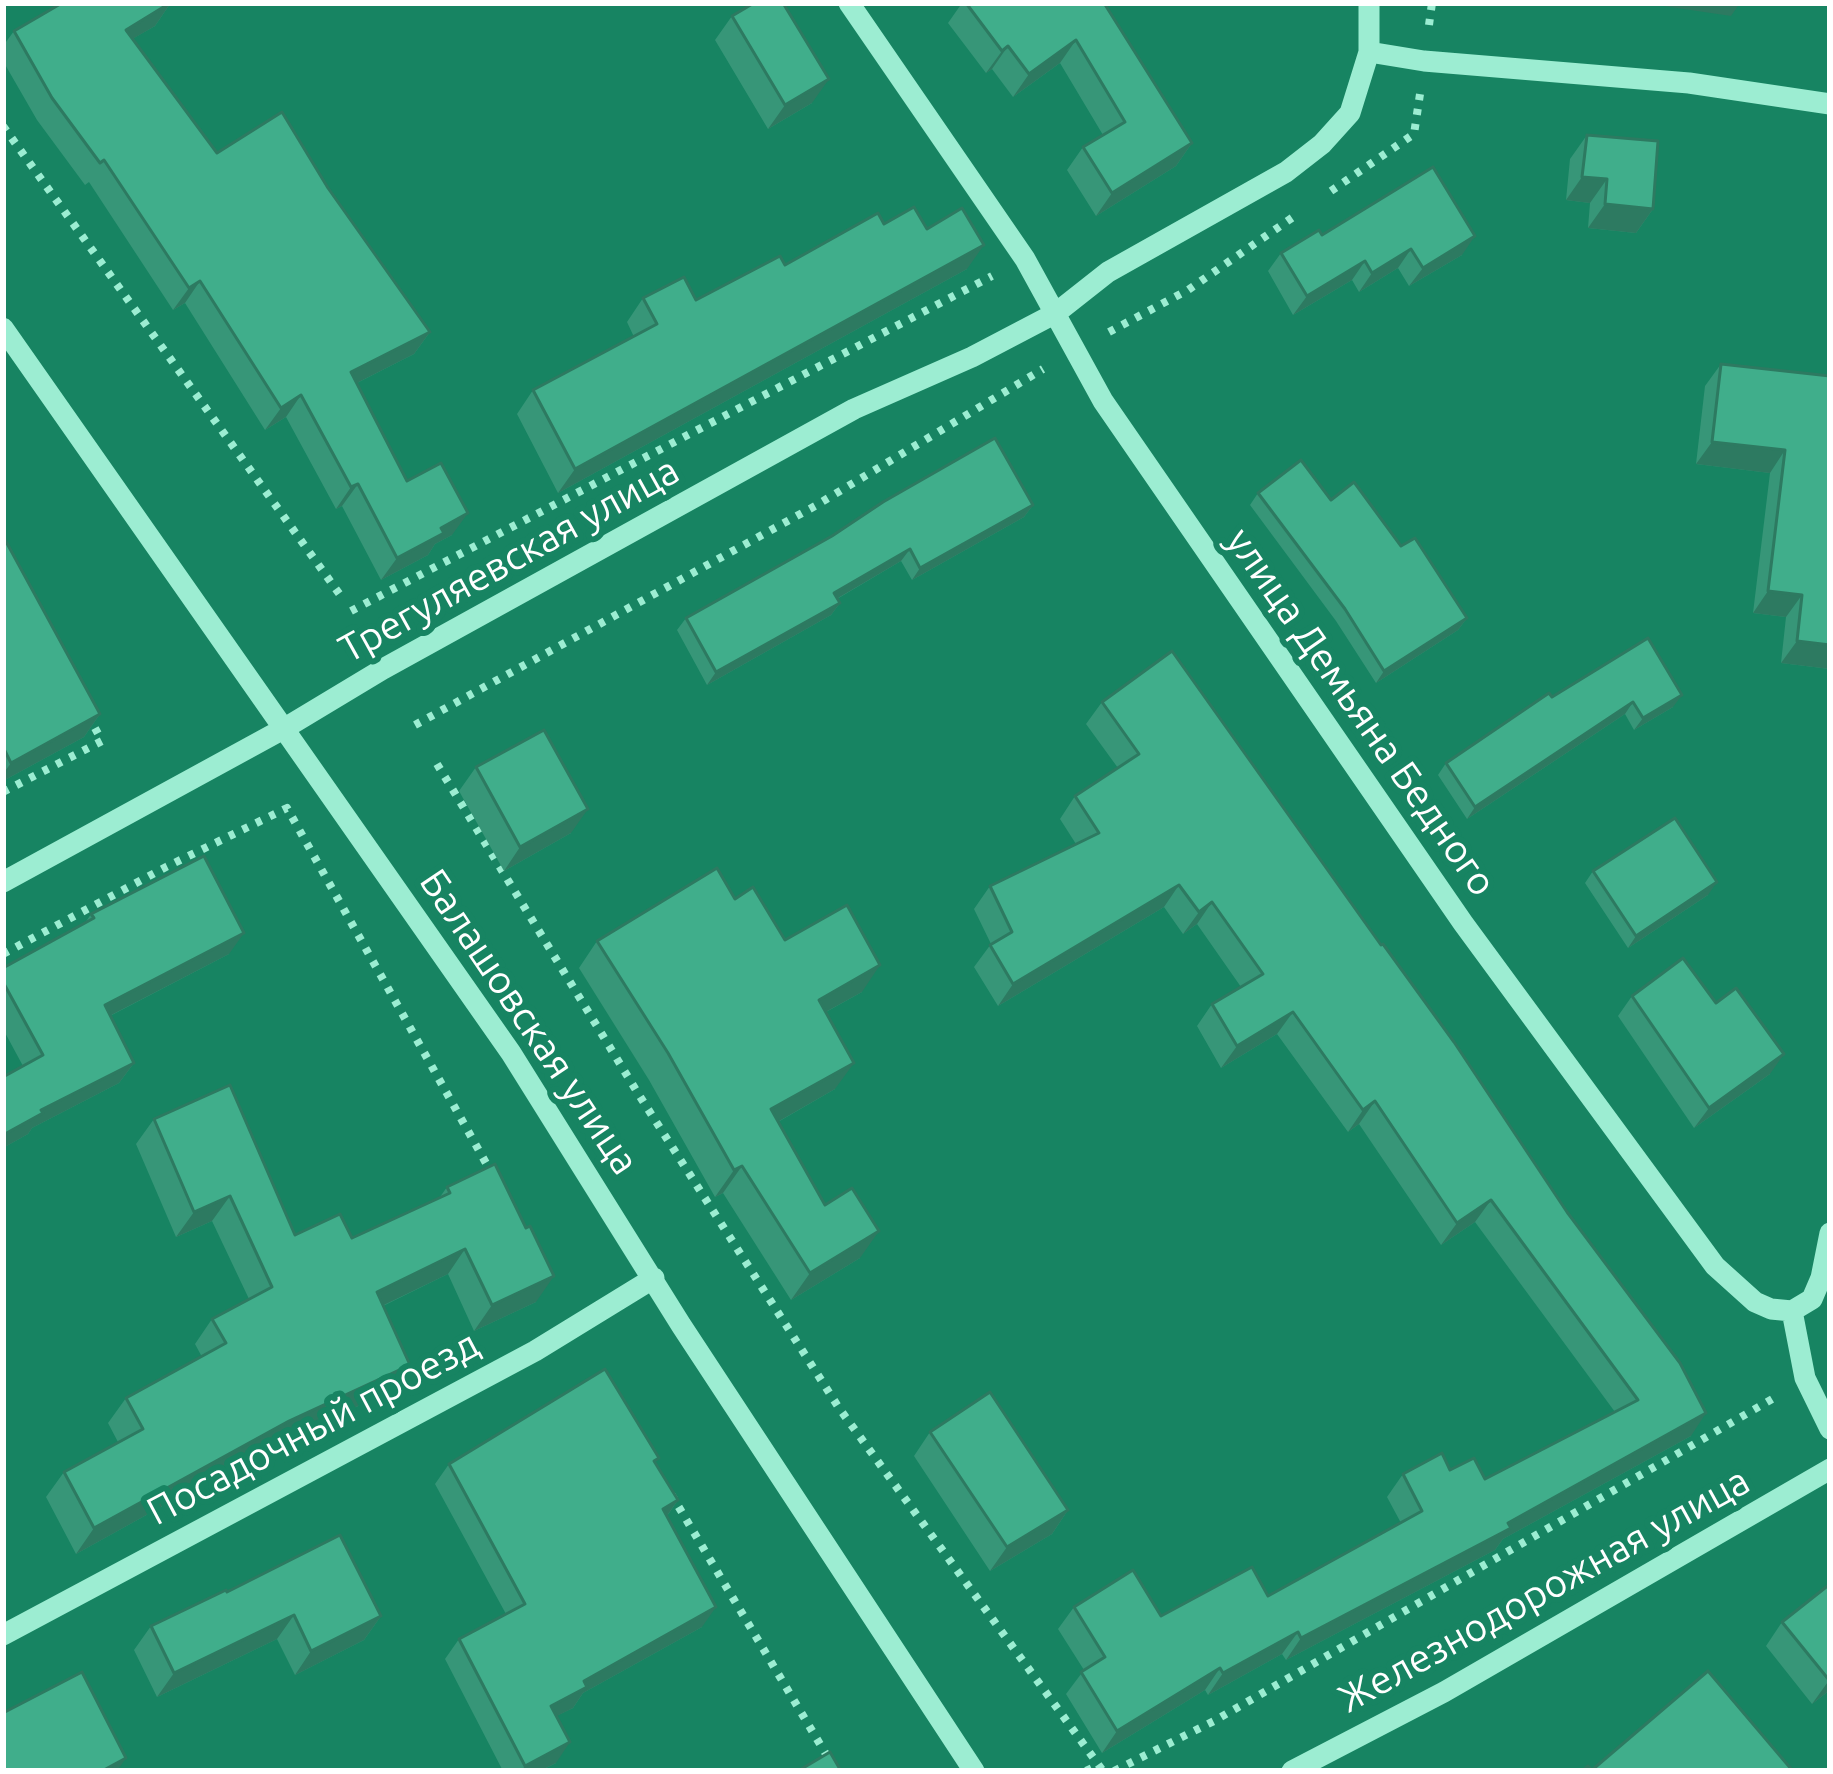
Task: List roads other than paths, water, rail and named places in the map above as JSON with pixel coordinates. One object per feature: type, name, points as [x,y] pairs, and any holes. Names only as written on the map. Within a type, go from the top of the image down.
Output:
[{"type":"street","name":"улица Демьяна Бедного","points":[[849,3],[1025,259],[1103,401],[1450,904],[1715,1266],[1755,1302],[1771,1310],[1792,1311]]},
{"type":"street","name":"Трегуляевская улица","points":[[3,882],[854,409],[972,357],[1056,313],[1108,272],[1286,172],[1322,144],[1350,112],[1369,52],[1370,3]]},
{"type":"street","points":[[1369,52],[1424,61],[1689,83],[1830,104]]},
{"type":"street","name":"Балашовская улица","points":[[3,328],[511,1053],[681,1325],[974,1771]]},
{"type":"street","points":[[1830,1233],[1812,1299],[1792,1311],[1805,1378],[1830,1429]]},
{"type":"street","name":"Посадочный проезд","points":[[3,1635],[535,1351],[654,1278]]},
{"type":"street","name":"Железнодорожная улица","points":[[1292,1771],[1444,1692],[1830,1468]]}]
